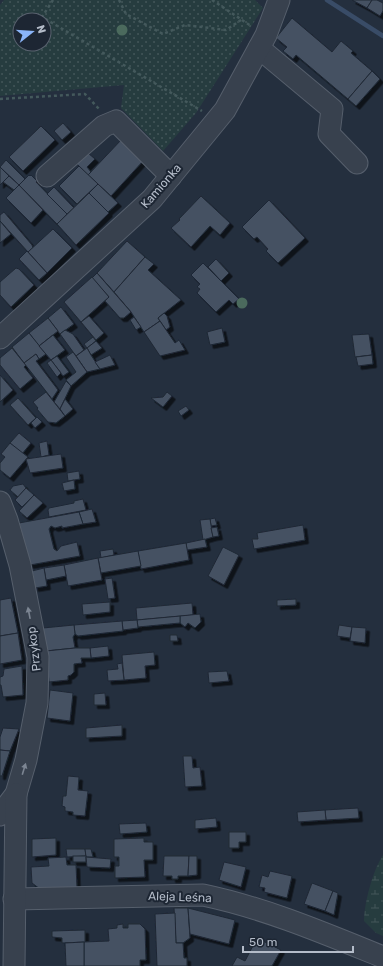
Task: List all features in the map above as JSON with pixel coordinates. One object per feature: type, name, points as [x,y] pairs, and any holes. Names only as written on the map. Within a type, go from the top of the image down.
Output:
[{"type":"street","name":"Kamionka","points":[[0,338],[152,199],[171,176],[225,110],[257,39],[266,35],[279,0]]},
{"type":"street","points":[[257,39],[332,110],[330,134],[356,163]]},
{"type":"street","points":[[47,176],[104,126],[116,121],[171,176]]},
{"type":"street","name":"Przykop","points":[[0,502],[7,520],[20,565],[38,657],[37,703],[26,760],[16,794],[0,815]]},
{"type":"street","points":[[14,966],[16,794]]},
{"type":"street","name":"Aleja Leśna","points":[[14,899],[203,895],[229,901],[309,927],[383,957]]},
{"type":"path","points":[[53,0],[42,17],[204,112]]},
{"type":"path","points":[[119,0],[126,14],[163,34],[185,25],[226,30],[241,20]]},
{"type":"path","points":[[212,0],[241,20],[257,39]]},
{"type":"path","points":[[0,99],[85,94],[111,123]]},
{"type":"green space","points":[[4,0],[255,0],[263,8],[196,113],[163,151],[121,108],[124,85],[0,96],[0,5]]},
{"type":"green space","points":[[383,855],[383,936],[376,933],[364,921],[364,914],[370,887],[379,861]]},
{"type":"building","points":[[352,0],[372,0],[367,8]]},
{"type":"building","points":[[372,0],[377,0],[383,3],[383,11],[380,16],[367,8]]},
{"type":"building","points":[[292,18],[332,52],[341,41],[353,51],[351,53],[372,71],[348,99],[296,55],[293,59],[283,51],[287,47],[276,38]]},
{"type":"building","points":[[372,71],[380,79],[356,106],[348,99]]},
{"type":"building","points":[[63,123],[71,132],[62,140],[54,131]]},
{"type":"building","points":[[41,126],[55,140],[23,171],[9,157]]},
{"type":"building","points":[[122,139],[144,160],[111,196],[88,175]]},
{"type":"building","points":[[88,153],[95,159],[87,167],[91,172],[88,175],[77,164]]},
{"type":"building","points":[[6,160],[25,179],[19,185],[0,167]]},
{"type":"building","points":[[79,166],[98,184],[77,204],[59,186]]},
{"type":"building","points":[[0,167],[9,176],[0,185]]},
{"type":"building","points":[[29,175],[37,181],[36,182],[67,214],[57,224],[19,185]]},
{"type":"building","points":[[9,176],[19,185],[14,190],[3,182]]},
{"type":"building","points":[[98,184],[118,203],[108,212],[89,193]]},
{"type":"building","points":[[19,185],[43,210],[31,223],[6,198]]},
{"type":"building","points":[[54,187],[74,208],[67,214],[47,194]]},
{"type":"building","points":[[89,193],[109,213],[76,245],[57,224]]},
{"type":"building","points":[[201,196],[230,223],[220,235],[210,226],[191,247],[171,228]]},
{"type":"building","points":[[269,200],[305,238],[278,263],[266,251],[268,249],[257,237],[254,239],[242,227]]},
{"type":"building","points":[[4,212],[32,245],[33,248],[28,252],[0,221],[0,215]]},
{"type":"building","points":[[0,221],[11,234],[0,243]]},
{"type":"building","points":[[53,229],[72,248],[47,273],[28,252]]},
{"type":"building","points":[[127,241],[145,257],[114,292],[97,273]]},
{"type":"building","points":[[27,251],[47,273],[39,280],[19,259]]},
{"type":"building","points":[[145,257],[154,264],[148,270],[181,300],[158,318],[160,321],[144,332],[131,312],[114,292]]},
{"type":"building","points":[[216,259],[229,273],[221,281],[208,267]]},
{"type":"building","points":[[203,263],[239,299],[233,304],[229,300],[216,312],[197,293],[200,289],[197,287],[200,284],[191,275]]},
{"type":"building","points":[[16,268],[19,269],[34,285],[11,307],[0,295],[0,282]]},
{"type":"building","points":[[97,273],[131,312],[124,318],[120,318],[105,301],[109,297],[92,278]]},
{"type":"building","points":[[92,277],[109,297],[81,322],[64,302]]},
{"type":"building","points":[[61,307],[74,324],[60,334],[48,318]]},
{"type":"building","points":[[164,313],[167,316],[170,327],[166,330],[158,318]]},
{"type":"building","points":[[89,316],[104,333],[96,340],[81,322]]},
{"type":"building","points":[[134,317],[141,327],[136,330],[130,320]]},
{"type":"building","points":[[48,318],[58,331],[39,346],[29,333]]},
{"type":"building","points":[[160,321],[175,343],[179,340],[185,350],[160,356],[144,332]]},
{"type":"building","points":[[222,328],[225,342],[210,345],[207,332]]},
{"type":"building","points":[[65,330],[73,334],[84,350],[76,356],[60,334]]},
{"type":"building","points":[[29,333],[46,354],[39,359],[36,354],[24,363],[12,347]]},
{"type":"building","points":[[369,334],[372,355],[355,357],[352,335]]},
{"type":"building","points":[[53,335],[65,350],[51,360],[39,346]]},
{"type":"building","points":[[93,337],[96,341],[87,348],[84,344]]},
{"type":"building","points":[[96,341],[102,348],[91,355],[87,348]]},
{"type":"building","points":[[12,348],[26,365],[24,367],[33,378],[20,389],[0,365],[0,358]]},
{"type":"building","points":[[87,348],[100,369],[87,372],[76,356]]},
{"type":"building","points":[[73,352],[87,372],[71,386],[66,380],[76,372],[66,357]]},
{"type":"building","points":[[36,354],[39,359],[36,361],[58,390],[52,399],[24,363]]},
{"type":"building","points":[[110,355],[115,365],[100,369],[95,362]]},
{"type":"building","points":[[372,355],[373,364],[358,366],[356,357]]},
{"type":"building","points":[[57,356],[69,372],[63,376],[51,360]]},
{"type":"building","points":[[51,360],[61,373],[57,377],[47,363]]},
{"type":"building","points":[[0,375],[13,390],[0,402]]},
{"type":"building","points":[[66,381],[71,386],[60,409],[54,402]]},
{"type":"building","points":[[46,392],[65,416],[56,423],[48,422],[33,402]]},
{"type":"building","points":[[167,392],[172,396],[163,407],[151,398],[163,397]]},
{"type":"building","points":[[18,398],[36,418],[28,425],[10,405]]},
{"type":"building","points":[[65,399],[73,409],[65,416],[60,409]]},
{"type":"building","points":[[186,406],[189,410],[181,416],[178,411]]},
{"type":"building","points":[[37,417],[42,422],[35,428],[31,423]]},
{"type":"building","points":[[19,433],[31,443],[22,454],[10,443]]},
{"type":"building","points":[[47,441],[49,455],[41,457],[39,443]]},
{"type":"building","points":[[10,443],[28,457],[10,478],[0,470],[0,463],[5,457],[1,454]]},
{"type":"building","points":[[61,454],[63,468],[30,473],[26,459]]},
{"type":"building","points":[[79,471],[80,479],[68,481],[67,473]]},
{"type":"building","points":[[74,480],[75,489],[64,491],[62,483]]},
{"type":"building","points":[[23,484],[26,488],[18,497],[10,490],[13,486]]},
{"type":"building","points":[[26,488],[34,495],[22,507],[15,500]]},
{"type":"building","points":[[34,495],[43,503],[27,518],[19,511]]},
{"type":"building","points":[[83,499],[86,510],[49,517],[49,508],[74,503],[74,501]]},
{"type":"building","points":[[92,509],[96,522],[83,524],[79,512]]},
{"type":"building","points":[[79,512],[83,524],[62,528],[62,526],[55,528],[51,526],[49,529],[54,549],[57,551],[61,546],[77,542],[80,556],[30,565],[19,523]]},
{"type":"building","points":[[215,518],[217,525],[211,526],[210,519]]},
{"type":"building","points":[[210,519],[213,537],[203,540],[200,520]]},
{"type":"building","points":[[303,525],[305,540],[254,549],[252,539],[258,539],[257,533]]},
{"type":"building","points":[[217,527],[219,536],[213,537],[211,528]]},
{"type":"building","points":[[205,539],[207,547],[187,550],[186,543]]},
{"type":"building","points":[[186,543],[189,560],[141,569],[138,551]]},
{"type":"building","points":[[223,547],[239,555],[224,585],[208,576]]},
{"type":"building","points":[[113,549],[114,555],[101,558],[100,551]]},
{"type":"building","points":[[138,551],[141,566],[101,573],[98,558]]},
{"type":"building","points":[[98,558],[102,580],[68,586],[64,565]]},
{"type":"building","points":[[64,565],[66,576],[46,580],[44,568]]},
{"type":"building","points":[[44,568],[47,586],[35,588],[32,571]]},
{"type":"building","points":[[112,578],[115,598],[108,599],[105,579]]},
{"type":"building","points":[[11,598],[18,633],[0,636],[0,600]]},
{"type":"building","points":[[296,599],[296,605],[277,606],[277,600]]},
{"type":"building","points":[[110,602],[110,612],[83,615],[82,604]]},
{"type":"building","points":[[192,603],[193,615],[137,620],[136,608]]},
{"type":"building","points":[[200,614],[201,622],[195,628],[188,623],[185,627],[180,623],[180,616]]},
{"type":"building","points":[[180,616],[180,623],[138,627],[137,620]]},
{"type":"building","points":[[137,620],[138,628],[123,630],[122,621]]},
{"type":"building","points":[[122,621],[123,631],[78,636],[75,634],[74,625]]},
{"type":"building","points":[[74,625],[75,634],[73,637],[75,648],[46,651],[43,628]]},
{"type":"building","points":[[339,625],[352,627],[350,638],[337,636]]},
{"type":"building","points":[[352,627],[366,628],[365,643],[350,641]]},
{"type":"building","points":[[18,633],[22,660],[0,664],[0,636]]},
{"type":"building","points":[[170,635],[177,635],[178,641],[170,641]]},
{"type":"building","points":[[108,646],[109,656],[91,658],[90,648]]},
{"type":"building","points":[[90,648],[91,658],[81,658],[82,663],[74,664],[74,672],[68,676],[68,680],[49,682],[46,651]]},
{"type":"building","points":[[154,652],[155,665],[145,666],[146,678],[124,680],[122,655]]},
{"type":"building","points":[[122,663],[124,680],[108,681],[107,670],[118,669],[117,664]]},
{"type":"building","points":[[22,666],[23,695],[3,697],[0,677],[3,676],[4,669]]},
{"type":"building","points":[[227,671],[229,681],[209,683],[208,672]]},
{"type":"building","points":[[50,690],[73,693],[70,721],[47,718]]},
{"type":"building","points":[[105,693],[106,705],[94,705],[94,694]]},
{"type":"building","points":[[122,725],[122,736],[86,738],[86,728]]},
{"type":"building","points":[[3,728],[19,729],[10,751],[0,750],[0,737]]},
{"type":"building","points":[[0,750],[10,751],[2,776],[0,776]]},
{"type":"building","points":[[183,756],[192,756],[193,768],[200,767],[202,786],[185,787]]},
{"type":"building","points":[[68,776],[79,777],[78,790],[88,791],[85,816],[73,815],[73,812],[65,811],[65,807],[62,806],[63,796],[66,796]]},
{"type":"building","points":[[358,808],[359,818],[326,820],[325,810]]},
{"type":"building","points":[[325,810],[326,820],[298,822],[297,812]]},
{"type":"building","points":[[216,818],[217,827],[195,829],[195,820]]},
{"type":"building","points":[[146,823],[147,832],[120,834],[119,824]]},
{"type":"building","points":[[229,832],[246,832],[246,842],[239,842],[239,848],[229,848]]},
{"type":"building","points":[[56,838],[56,855],[32,857],[32,839]]},
{"type":"building","points":[[144,838],[144,842],[153,842],[153,860],[144,860],[145,877],[115,878],[115,866],[119,866],[119,857],[114,857],[114,839]]},
{"type":"building","points":[[66,849],[85,849],[86,856],[67,857]]},
{"type":"building","points":[[85,849],[91,849],[93,857],[86,857]]},
{"type":"building","points":[[73,856],[86,856],[86,862],[73,862]]},
{"type":"building","points":[[164,856],[189,856],[188,876],[178,876],[178,879],[172,879],[172,876],[163,876]]},
{"type":"building","points":[[189,856],[197,856],[197,875],[188,876]]},
{"type":"building","points":[[66,857],[67,865],[76,865],[77,888],[40,889],[32,883],[31,867],[49,866],[48,858]]},
{"type":"building","points":[[86,857],[111,859],[110,868],[87,867]]},
{"type":"building","points":[[224,862],[246,867],[241,887],[219,880]]},
{"type":"building","points":[[270,871],[292,876],[287,898],[264,892],[265,888],[259,887],[262,875],[268,877]]},
{"type":"building","points":[[312,883],[333,891],[325,911],[304,904]]},
{"type":"building","points":[[333,891],[338,893],[334,915],[325,911]]},
{"type":"building","points":[[174,908],[188,908],[190,938],[183,943],[176,943]]},
{"type":"building","points":[[188,908],[235,920],[229,944],[190,934]]},
{"type":"building","points":[[175,913],[176,943],[183,943],[184,958],[187,958],[187,966],[157,966],[155,914]]},
{"type":"building","points":[[123,924],[123,928],[128,928],[128,924],[140,924],[145,929],[146,960],[140,960],[140,966],[84,966],[84,942],[109,941],[108,929],[117,928],[117,925]]},
{"type":"building","points":[[85,930],[85,942],[62,943],[62,938],[52,937],[52,931]]},
{"type":"building","points":[[257,938],[281,950],[272,966],[232,966],[237,957],[245,961]]},
{"type":"building","points":[[84,942],[84,966],[66,966],[65,943]]},
{"type":"waterway","points":[[327,0],[383,36]]}]
